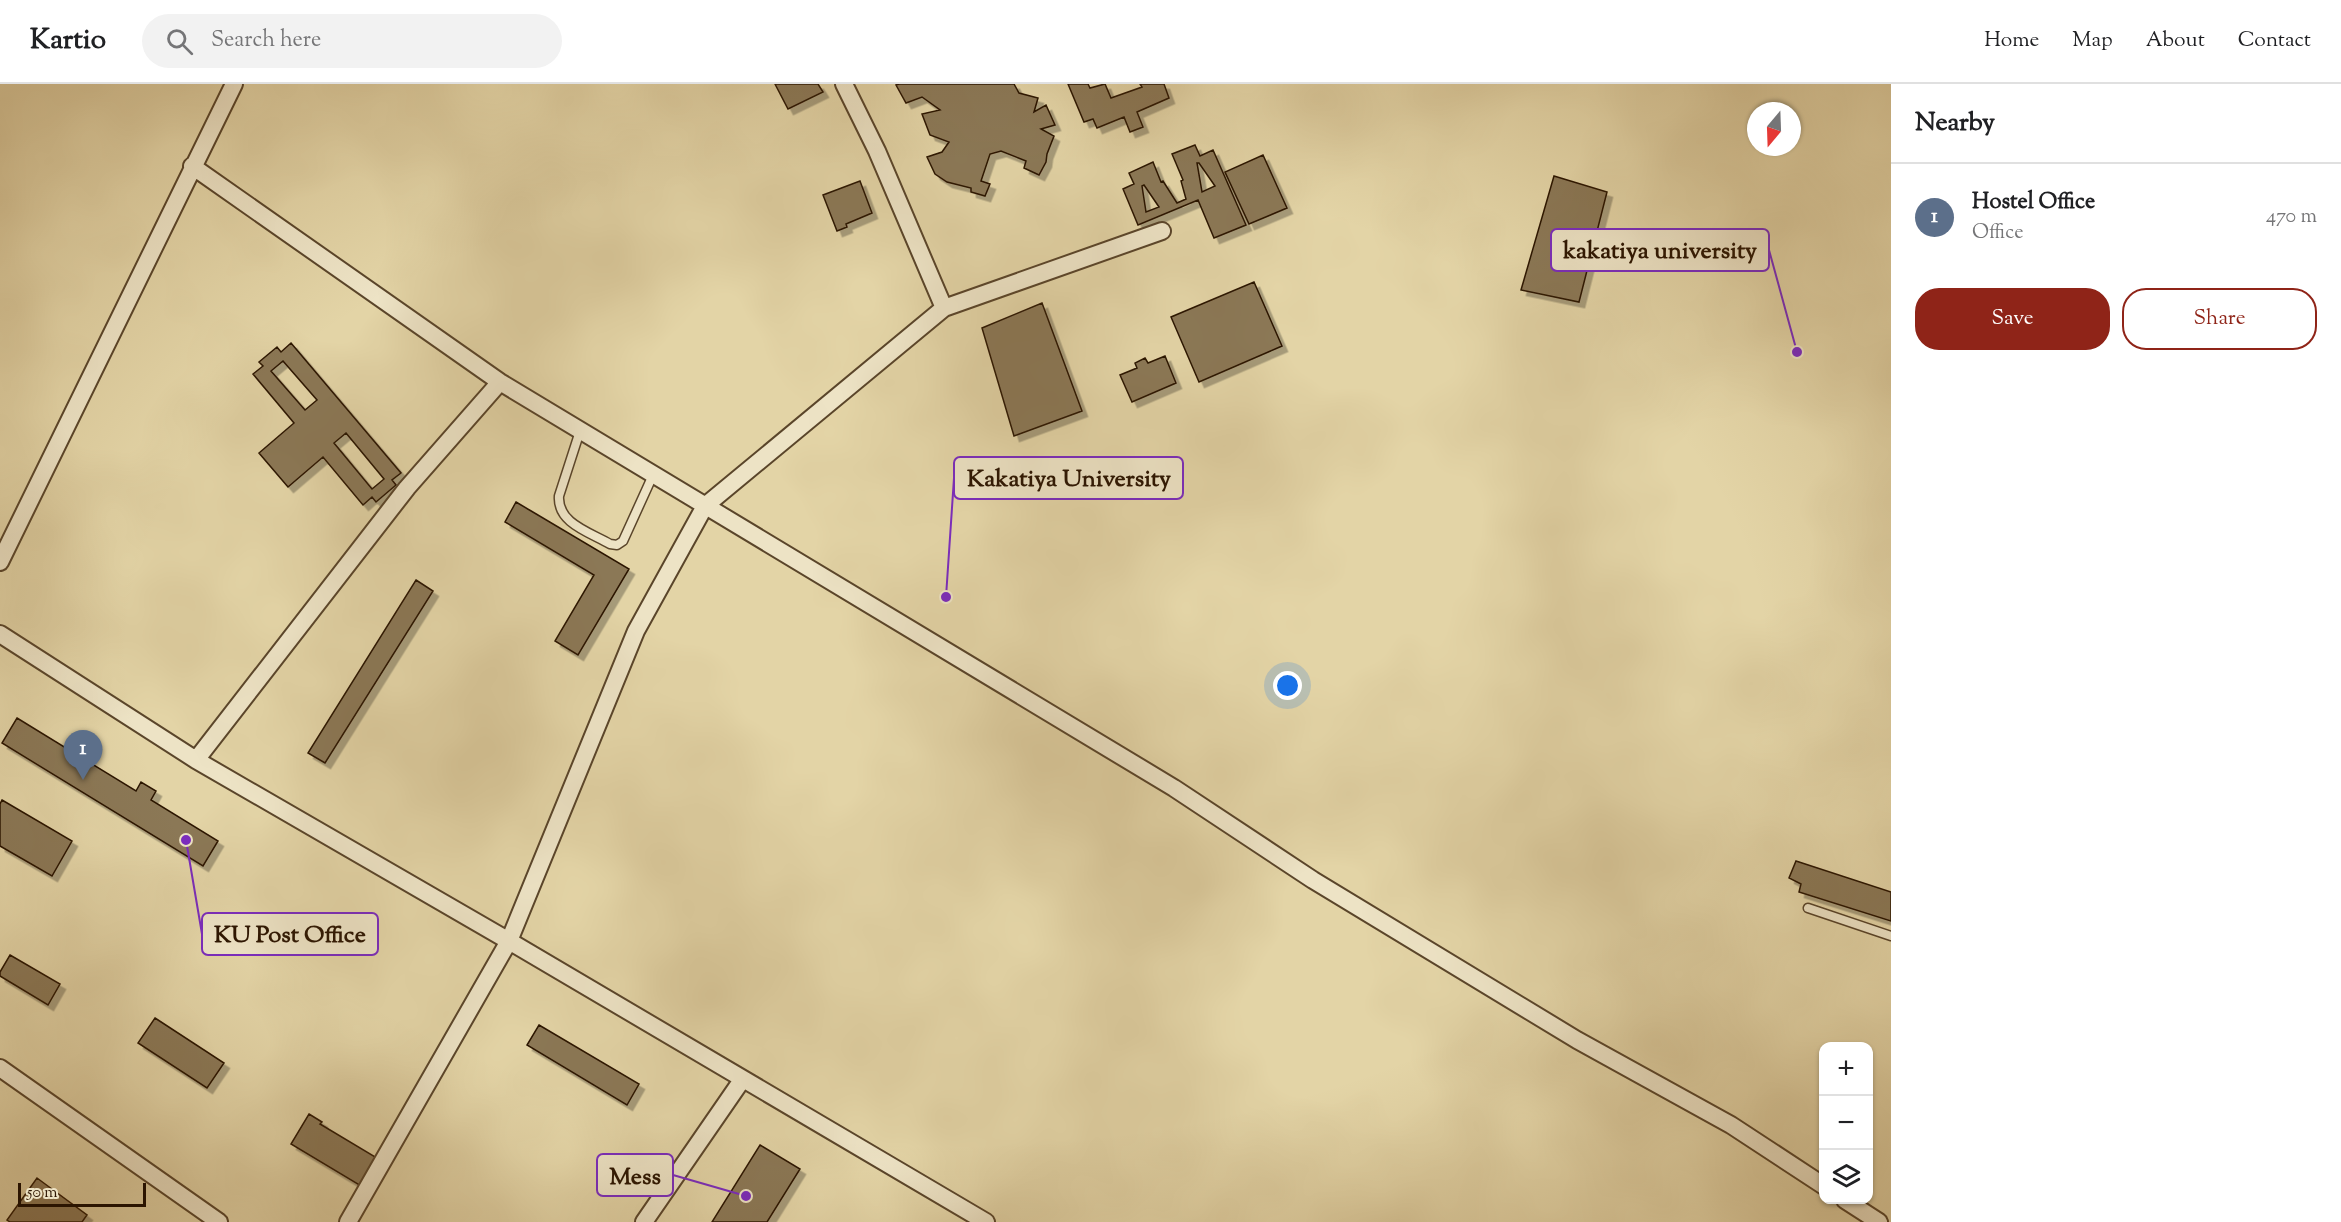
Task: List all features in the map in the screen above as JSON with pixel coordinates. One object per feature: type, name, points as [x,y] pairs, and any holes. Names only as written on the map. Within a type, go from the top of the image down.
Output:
[{"type":"street","points":[[0,562],[234,84]]},
{"type":"street","points":[[844,84],[877,151],[944,308]]},
{"type":"street","points":[[192,166],[500,382],[1174,788],[1323,886],[1577,1040],[1731,1125],[1819,1183]]},
{"type":"street","points":[[348,1222],[509,941],[636,631],[705,506],[944,308],[1162,231]]},
{"type":"street","points":[[196,760],[407,488],[500,382]]},
{"type":"street","points":[[0,634],[196,760],[986,1222]]},
{"type":"street","points":[[0,1068],[219,1222]]},
{"type":"street","points":[[645,1222],[742,1080]]},
{"type":"street","points":[[1851,1204],[1879,1222]]},
{"type":"lane","points":[[580,431],[559,496],[558,507],[568,520],[609,544],[617,545],[623,541],[627,533],[652,475]]},
{"type":"lane","points":[[1808,908],[1891,936]]},
{"type":"building","points":[[775,84],[818,84],[823,92],[788,109]]},
{"type":"building","points":[[1014,84],[1019,93],[1038,98],[1034,112],[1046,105],[1055,125],[1041,129],[1054,136],[1046,162],[1039,175],[1024,168],[1026,161],[1001,151],[990,154],[981,181],[990,184],[985,196],[971,192],[971,188],[947,182],[935,174],[927,157],[942,152],[949,142],[930,135],[922,114],[940,110],[922,97],[906,103],[896,85]]},
{"type":"building","points":[[1068,84],[1088,84],[1090,88],[1105,84],[1111,98],[1142,87],[1140,84],[1164,84],[1169,98],[1137,112],[1143,127],[1130,132],[1124,117],[1097,128],[1093,119],[1084,122]]},
{"type":"building","points":[[1195,145],[1200,156],[1213,150],[1246,225],[1214,238],[1198,200],[1138,225],[1123,189],[1134,184],[1129,173],[1153,162],[1161,182],[1163,181],[1177,203],[1186,199],[1181,181],[1183,180],[1172,154]],"holes":[[[1197,163],[1215,186],[1202,192]],[[1144,185],[1159,207],[1146,212],[1142,186]]]},
{"type":"building","points":[[1263,155],[1287,208],[1249,224],[1225,172]]},
{"type":"building","points":[[1554,176],[1607,192],[1579,302],[1521,290]]},
{"type":"building","points":[[860,181],[872,213],[846,224],[847,227],[837,231],[823,195]]},
{"type":"building","points":[[1254,282],[1282,346],[1199,382],[1171,317]]},
{"type":"building","points":[[1042,303],[1082,411],[1014,436],[982,328]]},
{"type":"building","points":[[291,343],[401,473],[392,480],[396,485],[376,502],[372,497],[363,505],[323,457],[288,487],[259,453],[294,423],[253,374],[263,366],[259,362],[277,347],[281,352]],"holes":[[[283,361],[317,400],[305,410],[271,371]],[[346,433],[384,479],[372,489],[334,443]]]},
{"type":"building","points":[[1165,356],[1176,383],[1132,402],[1120,375],[1137,368],[1135,363],[1145,358],[1148,363]]},
{"type":"building","points":[[516,502],[629,569],[578,655],[555,641],[594,575],[505,522]]},
{"type":"building","points":[[416,580],[433,591],[325,763],[308,753]]},
{"type":"building","points":[[17,718],[136,791],[141,782],[156,791],[151,800],[218,841],[203,866],[2,743]]},
{"type":"building","points":[[2,800],[72,841],[52,876],[0,846],[0,804]]},
{"type":"building","points":[[1796,861],[1891,892],[1891,921],[1799,892],[1801,884],[1789,878]]},
{"type":"building","points":[[10,955],[60,984],[48,1005],[0,976]]},
{"type":"building","points":[[155,1018],[224,1063],[207,1088],[138,1043]]},
{"type":"building","points":[[539,1025],[639,1084],[627,1105],[527,1045]]},
{"type":"building","points":[[309,1114],[322,1122],[320,1124],[377,1158],[366,1189],[291,1144]]},
{"type":"building","points":[[760,1145],[800,1169],[767,1222],[712,1222]]},
{"type":"building","points":[[37,1178],[87,1215],[82,1222],[10,1222],[7,1220]]},
{"type":"place","name":"kakatiya university","points":[[1797,352]]},
{"type":"place","name":"Kakatiya University","points":[[946,597]]},
{"type":"place","name":"Hostel Office","points":[[83,780]]},
{"type":"place","name":"KU Post Office","points":[[186,840]]},
{"type":"place","name":"Mess","points":[[746,1196]]}]
